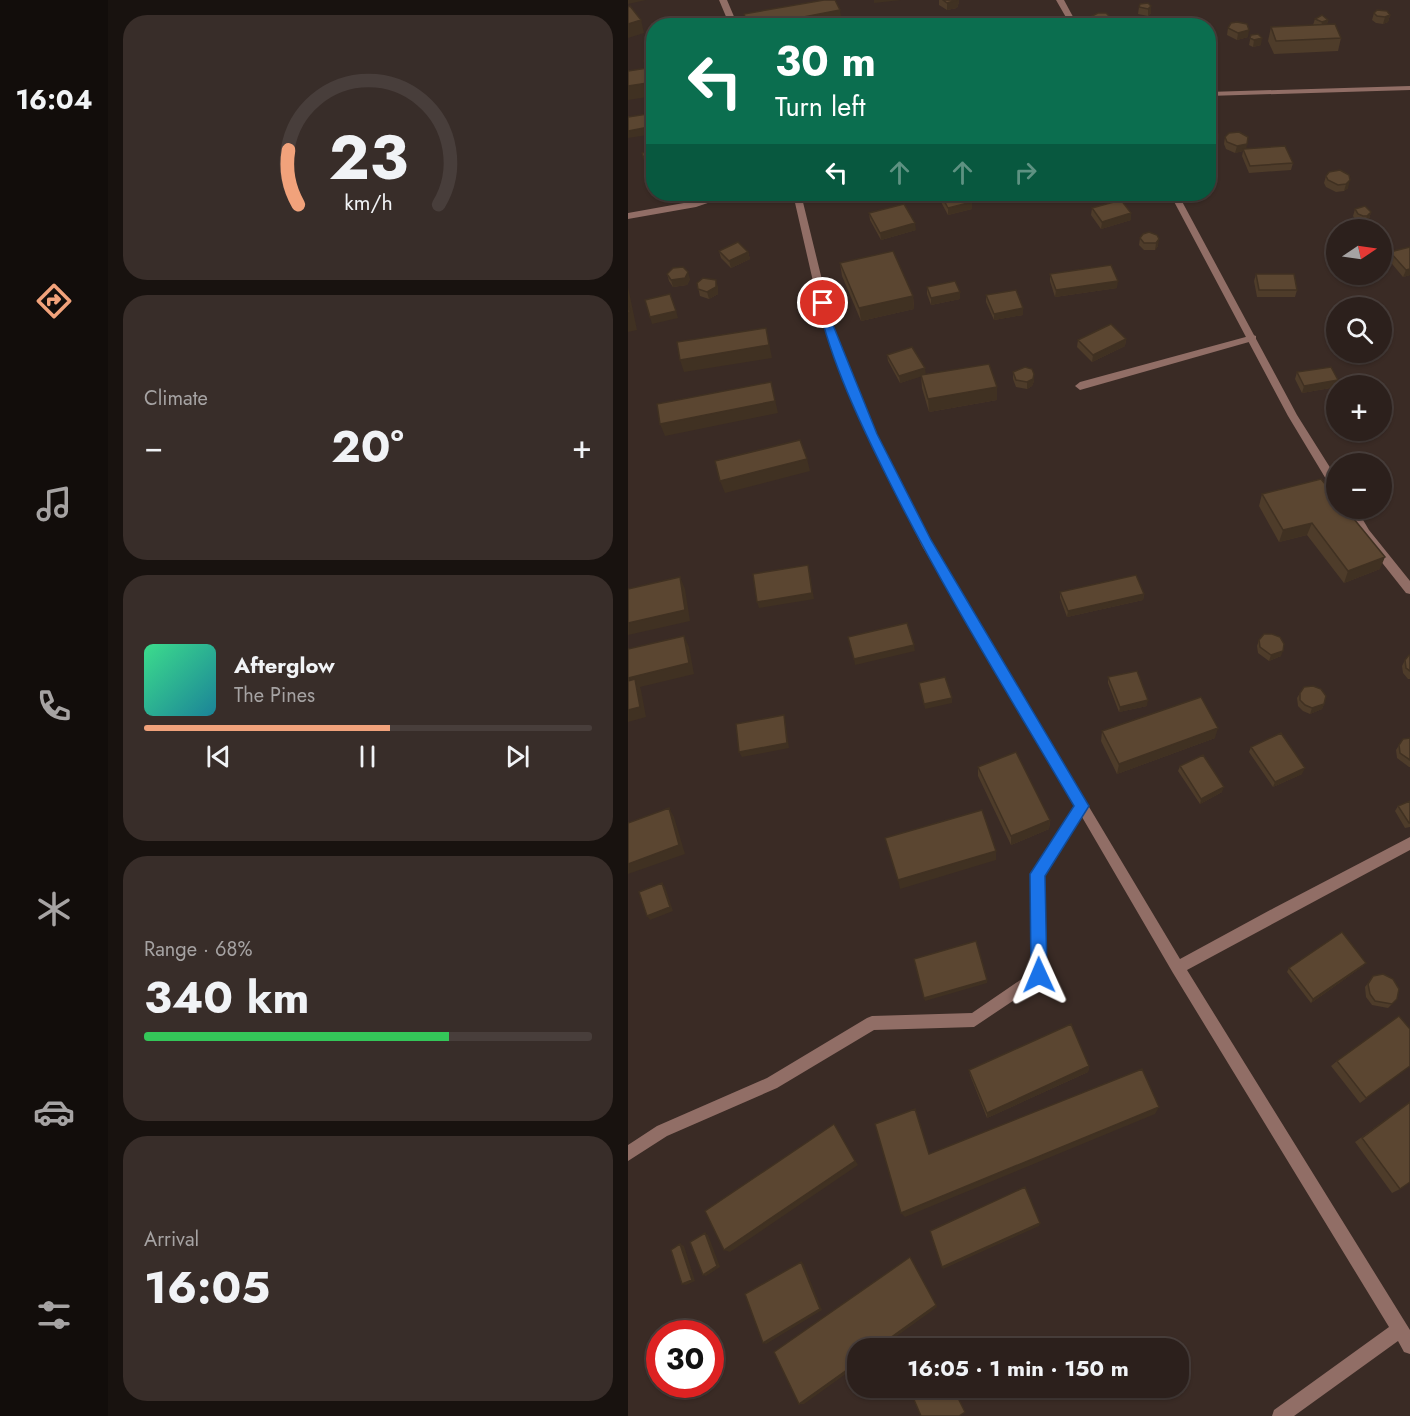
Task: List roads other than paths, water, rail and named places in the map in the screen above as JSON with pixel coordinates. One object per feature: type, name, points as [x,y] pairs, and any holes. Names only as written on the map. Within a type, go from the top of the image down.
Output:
[{"type":"street","points":[[723,0],[731,18]]},
{"type":"street","points":[[1060,0],[1070,18]]},
{"type":"street","points":[[1216,94],[1410,88]]},
{"type":"street","points":[[628,216],[706,201]]},
{"type":"street","points":[[799,201],[828,325],[871,434],[926,543],[1178,968],[1410,1346]]},
{"type":"street","points":[[1177,201],[1293,416],[1326,470]]},
{"type":"street","points":[[1080,386],[1253,338]]},
{"type":"street","points":[[1357,519],[1410,590]]},
{"type":"street","points":[[628,1154],[662,1131],[772,1083],[872,1023],[974,1020],[1039,975],[1037,874],[1082,806]]},
{"type":"street","points":[[1178,968],[1410,843]]},
{"type":"street","points":[[1280,1416],[1399,1330]]}]
